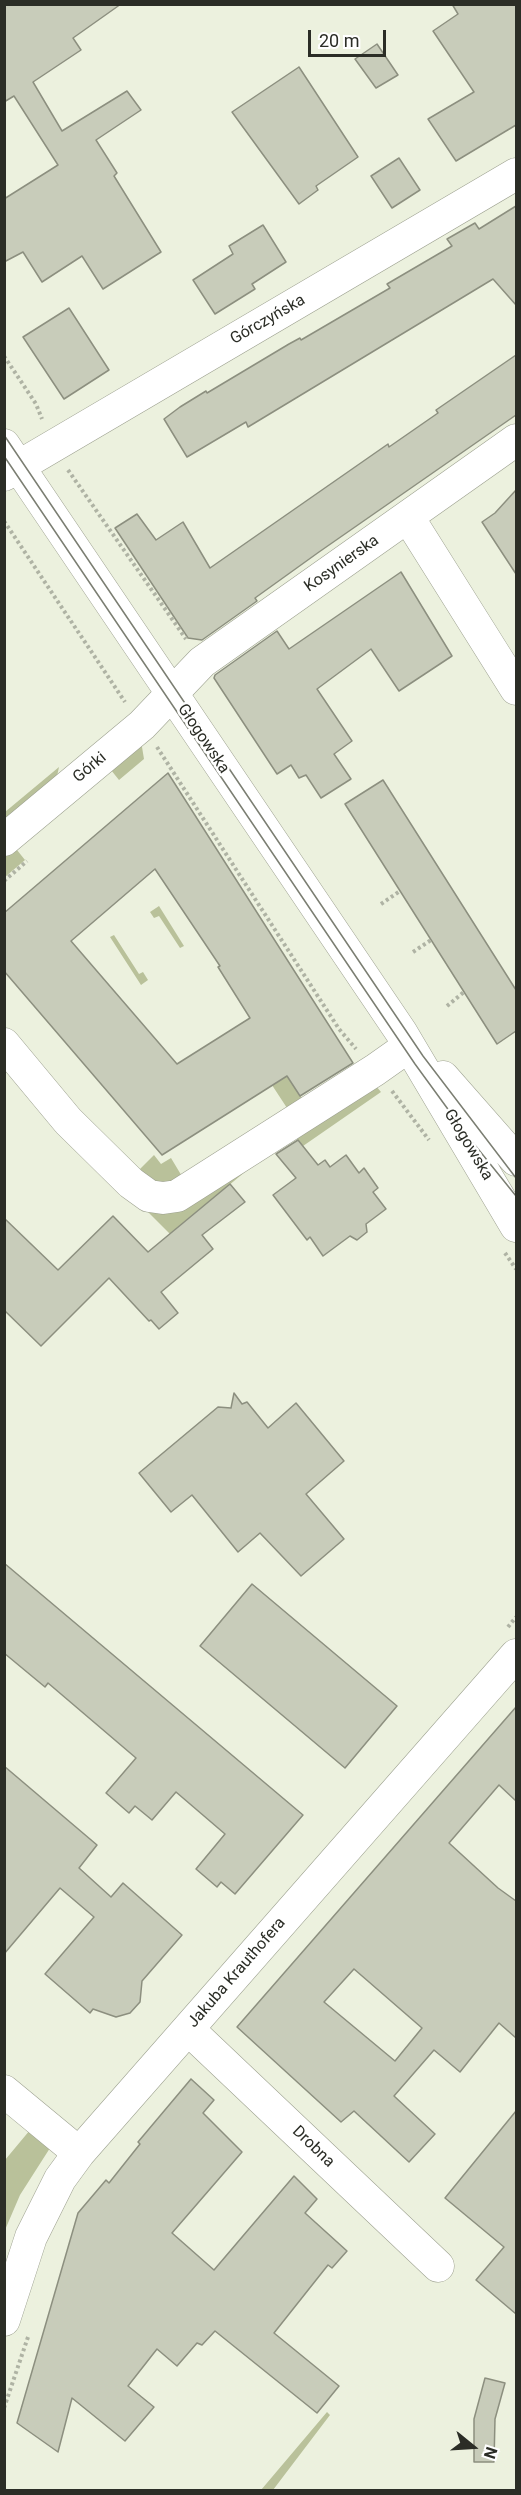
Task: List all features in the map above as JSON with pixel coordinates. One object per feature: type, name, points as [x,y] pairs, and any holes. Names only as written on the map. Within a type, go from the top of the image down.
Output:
[{"type":"street","name":"Górczyńska","points":[[9,462],[52,448],[516,174]]},
{"type":"street","name":"Kosynierska","points":[[172,694],[202,662],[516,440]]},
{"type":"street","name":"Głogowska","points":[[9,462],[172,694],[405,1039],[510,1239]]},
{"type":"street","points":[[408,517],[516,689]]},
{"type":"street","name":"Górki","points":[[4,840],[142,725],[172,694]]},
{"type":"street","points":[[4,1044],[68,1121],[131,1183],[149,1196],[163,1198],[177,1196],[375,1070],[405,1039],[472,1131],[516,1186]]},
{"type":"street","name":"Głogowska","points":[[405,1039],[516,1160]]},
{"type":"street","name":"Jakuba Krauthofera","points":[[4,2320],[31,2237],[60,2179],[79,2154],[516,1654]]},
{"type":"street","name":"Drobna","points":[[188,2029],[438,2266]]},
{"type":"street","points":[[4,2091],[79,2154]]},
{"type":"path","points":[[4,356],[36,404],[52,448],[187,641]]},
{"type":"path","points":[[4,521],[142,725],[339,1029],[375,1070],[436,1149]]},
{"type":"path","points":[[381,904],[400,891]]},
{"type":"path","points":[[413,952],[431,940]]},
{"type":"path","points":[[447,1006],[464,993]]},
{"type":"path","points":[[510,1239],[516,1269]]},
{"type":"green space","points":[[141,741],[144,759],[119,780],[111,770]]},
{"type":"green space","points":[[59,767],[56,781],[5,824],[5,812]]},
{"type":"green space","points":[[12,849],[17,850],[25,860],[5,877],[5,855]]},
{"type":"green space","points":[[159,906],[184,946],[180,948],[159,916],[154,918],[150,912]]},
{"type":"green space","points":[[114,935],[139,974],[143,972],[148,980],[141,985],[110,937]]},
{"type":"green space","points":[[285,1073],[306,1104],[287,1108],[270,1082]]},
{"type":"green space","points":[[376,1086],[381,1092],[303,1146],[292,1133],[170,1234],[134,1198],[147,1205]]},
{"type":"green space","points":[[154,1155],[161,1164],[171,1158],[183,1178],[163,1191],[137,1172]]},
{"type":"green space","points":[[30,2130],[50,2148],[20,2195],[5,2230],[5,2160]]},
{"type":"green space","points":[[327,2412],[330,2415],[273,2490],[261,2490]]},
{"type":"building","points":[[4,4],[121,4],[73,38],[81,50],[33,82],[62,131],[127,91],[141,110],[96,140],[117,173],[114,176],[161,252],[103,289],[82,256],[42,282],[23,252],[4,262],[4,199],[58,165],[14,96],[4,102]]},
{"type":"building","points":[[452,4],[516,4],[516,125],[456,161],[428,119],[474,92],[433,31],[458,14]]},
{"type":"building","points":[[377,44],[398,75],[376,88],[355,59]]},
{"type":"building","points":[[299,67],[358,157],[316,186],[318,190],[299,204],[232,112]]},
{"type":"building","points":[[399,158],[420,190],[392,208],[371,176]]},
{"type":"building","points":[[516,206],[516,305],[493,279],[248,427],[246,422],[187,457],[164,419],[206,391],[207,393],[390,288],[387,284],[452,246],[447,239],[475,223],[479,229]]},
{"type":"building","points":[[263,225],[286,262],[252,284],[255,289],[215,314],[193,280],[233,254],[229,246]]},
{"type":"building","points":[[69,308],[109,370],[64,399],[23,337]]},
{"type":"building","points":[[516,355],[516,415],[319,552],[255,598],[257,601],[202,640],[188,638],[115,528],[137,514],[156,540],[183,522],[210,568],[388,444],[389,447],[438,413],[436,410]]},
{"type":"building","points":[[516,490],[516,574],[482,522],[495,513]]},
{"type":"building","points":[[401,572],[452,656],[399,691],[371,649],[317,689],[352,741],[334,754],[351,779],[321,798],[306,775],[299,778],[291,765],[277,774],[214,678],[215,675],[277,631],[289,649]]},
{"type":"building","points":[[168,773],[353,1063],[300,1096],[287,1076],[162,1155],[4,971],[4,913]],"holes":[[[155,869],[220,966],[218,967],[250,1018],[177,1064],[71,941]]]},
{"type":"building","points":[[383,780],[516,990],[516,1031],[497,1044],[345,804]]},
{"type":"building","points":[[298,1140],[318,1165],[325,1160],[330,1167],[346,1155],[359,1173],[364,1168],[378,1188],[373,1192],[386,1209],[366,1224],[367,1232],[357,1240],[350,1236],[323,1256],[310,1237],[307,1240],[273,1195],[296,1178],[276,1154]]},
{"type":"building","points":[[230,1184],[245,1202],[202,1235],[213,1249],[161,1292],[178,1313],[159,1329],[109,1278],[41,1346],[4,1310],[4,1218],[58,1270],[113,1216],[148,1252]]},
{"type":"building","points":[[234,1393],[242,1404],[247,1402],[268,1428],[296,1403],[344,1461],[306,1494],[344,1539],[301,1576],[260,1533],[238,1552],[192,1495],[171,1512],[139,1473],[218,1407],[231,1408]]},
{"type":"building","points":[[4,1563],[303,1815],[235,1894],[221,1882],[217,1887],[196,1869],[225,1834],[176,1792],[152,1820],[135,1806],[129,1813],[106,1793],[136,1758],[48,1683],[45,1687],[4,1653]]},
{"type":"building","points":[[252,1584],[397,1706],[345,1768],[200,1646]]},
{"type":"building","points":[[516,1707],[516,1801],[499,1785],[449,1843],[498,1888],[516,1901],[516,2038],[499,2023],[460,2072],[434,2050],[394,2096],[435,2134],[409,2162],[354,2111],[341,2122],[237,2027]],"holes":[[[354,1969],[422,2028],[395,2061],[324,2002]]]},
{"type":"building","points":[[4,1766],[97,1845],[79,1868],[111,1897],[123,1883],[182,1935],[142,1981],[140,2002],[130,2013],[116,2017],[93,2009],[90,2013],[45,1974],[94,1917],[60,1888],[4,1954]]},
{"type":"building","points":[[191,2079],[214,2100],[203,2113],[242,2152],[172,2233],[214,2270],[294,2176],[317,2199],[305,2213],[347,2251],[332,2268],[328,2265],[274,2333],[339,2386],[317,2413],[215,2331],[202,2345],[197,2343],[177,2366],[157,2349],[128,2386],[154,2407],[125,2441],[72,2398],[58,2452],[17,2423],[78,2213],[106,2180],[109,2183],[140,2144],[138,2142]]},
{"type":"building","points":[[516,2111],[516,2314],[476,2280],[504,2247],[445,2198]]},
{"type":"building","points":[[485,2378],[505,2383],[495,2419],[494,2462],[474,2462],[474,2419]]},
{"type":"tram line","points":[[4,435],[423,1056],[516,1178]]},
{"type":"tram line","points":[[4,456],[415,1064],[466,1134],[516,1196]]}]
